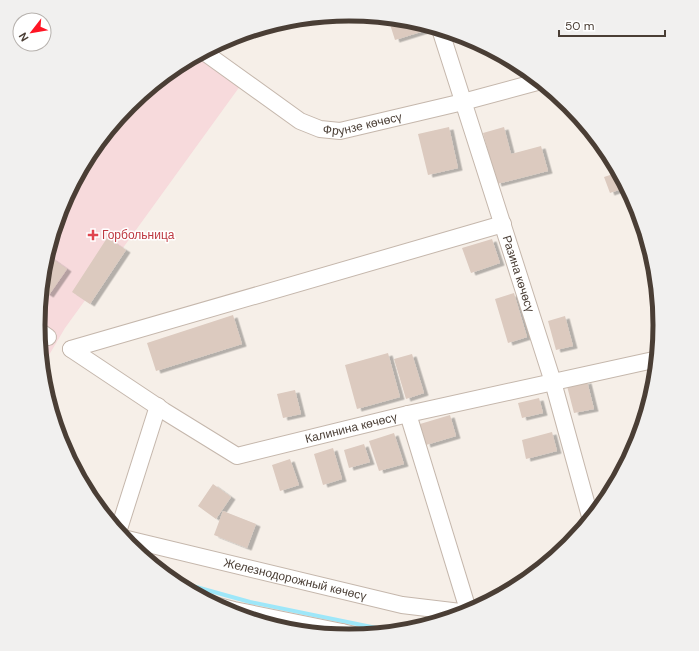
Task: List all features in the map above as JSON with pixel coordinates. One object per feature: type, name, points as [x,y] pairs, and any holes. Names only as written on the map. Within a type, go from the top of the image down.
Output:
[{"type":"street","name":"Разина көчөсү","points":[[442,35],[553,382],[588,514]]},
{"type":"street","name":"Фрунзе көчөсү","points":[[209,55],[300,121],[320,129],[340,131],[535,84]]},
{"type":"street","name":"Калинина көчөсү","points":[[503,224],[71,349],[237,456],[408,414],[651,360]]},
{"type":"street","points":[[120,525],[158,406]]},
{"type":"street","points":[[408,414],[467,607]]},
{"type":"street","name":"Железнодорожный көчөсү","points":[[134,541],[402,606],[454,611]]},
{"type":"street","points":[[267,619],[301,626]]},
{"type":"shaded area","name":"Горбольница","points":[[206,57],[243,82],[65,328],[47,358],[45,326],[51,266],[61,228],[76,191],[96,156],[134,110],[180,72]]},
{"type":"building","points":[[390,24],[424,31],[395,40]]},
{"type":"building","points":[[449,127],[458,168],[428,175],[418,134]]},
{"type":"building","points":[[504,127],[511,154],[541,146],[548,171],[497,184],[483,133]]},
{"type":"building","points":[[613,174],[622,189],[610,193],[604,177]]},
{"type":"building","points":[[107,238],[126,250],[90,304],[72,292]]},
{"type":"building","points":[[492,239],[500,263],[471,273],[462,248]]},
{"type":"building","points":[[53,259],[67,269],[49,295],[47,294]]},
{"type":"building","points":[[514,293],[527,337],[508,343],[495,299]]},
{"type":"building","points":[[233,315],[242,344],[156,371],[147,343]]},
{"type":"building","points":[[565,316],[573,346],[556,350],[548,321]]},
{"type":"building","points":[[388,353],[400,397],[357,409],[345,365]]},
{"type":"building","points":[[412,354],[424,393],[406,399],[394,359]]},
{"type":"building","points":[[587,381],[594,409],[574,413],[567,386]]},
{"type":"building","points":[[295,390],[301,414],[283,418],[277,394]]},
{"type":"building","points":[[539,398],[543,413],[522,418],[518,403]]},
{"type":"building","points":[[450,415],[456,436],[426,445],[420,424]]},
{"type":"building","points":[[552,432],[557,451],[526,459],[522,440]]},
{"type":"building","points":[[394,433],[404,464],[379,471],[369,441]]},
{"type":"building","points":[[364,444],[370,462],[349,468],[344,450]]},
{"type":"building","points":[[333,448],[342,479],[323,485],[314,454]]},
{"type":"building","points":[[290,459],[299,485],[280,491],[272,465]]},
{"type":"building","points":[[213,484],[231,497],[216,519],[198,506]]},
{"type":"building","points":[[223,511],[256,524],[247,548],[214,535]]},
{"type":"waterway","points":[[191,586],[250,602],[377,628]]},
{"type":"place","name":"Горбольница","points":[[93,235]]}]
